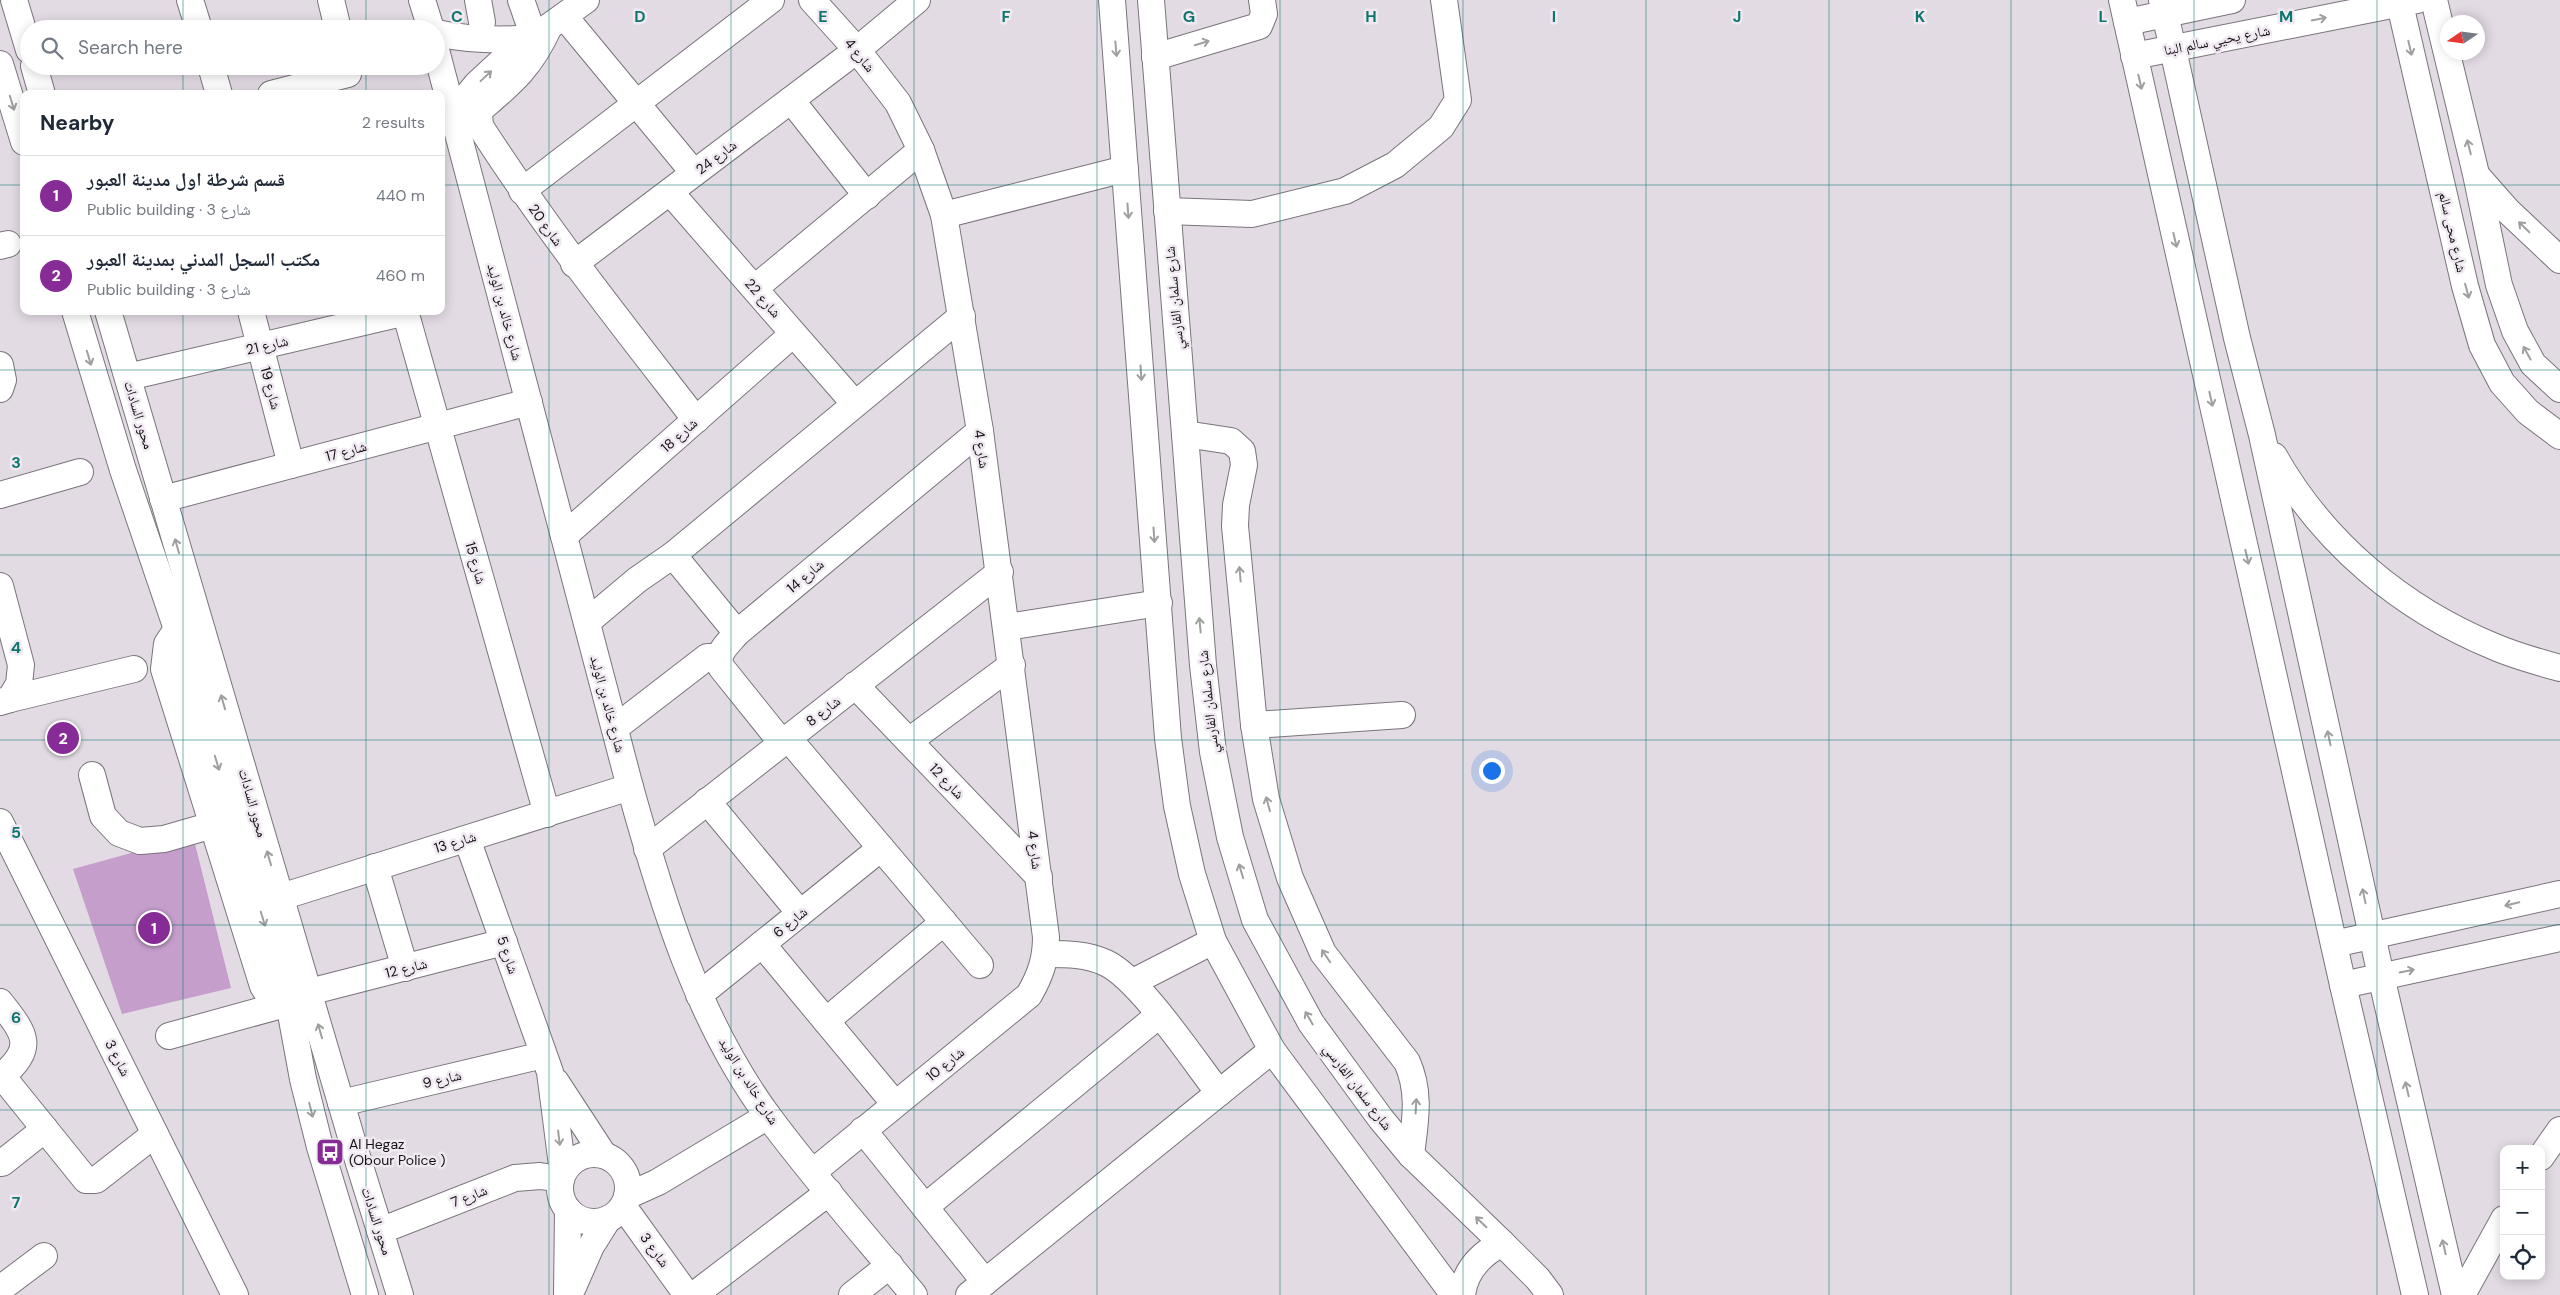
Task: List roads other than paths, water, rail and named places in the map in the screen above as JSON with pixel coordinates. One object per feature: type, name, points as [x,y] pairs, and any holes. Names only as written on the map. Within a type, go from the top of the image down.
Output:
[{"type":"street","points":[[14,0],[20,20]]},
{"type":"street","points":[[190,0],[196,20]]},
{"type":"street","points":[[331,0],[336,20]]},
{"type":"street","points":[[422,0],[428,20]]},
{"type":"street","points":[[521,0],[549,27],[637,103],[694,173]]},
{"type":"street","points":[[453,112],[477,84],[504,59],[586,0]]},
{"type":"street","points":[[522,191],[771,0]]},
{"type":"street","name":"شارع 4","points":[[812,0],[857,50],[898,103],[921,150],[944,216],[962,316],[1000,572],[1046,946]]},
{"type":"street","name":"شارع 24","points":[[574,264],[857,50],[917,0]]},
{"type":"street","points":[[1112,0],[1168,738],[1177,806],[1192,874],[1213,940],[1272,1050],[1454,1295]]},
{"type":"street","name":"شارع سلمان الفارسي","points":[[1151,0],[1203,665],[1213,752],[1230,837],[1255,920],[1311,1023],[1380,1119],[1411,1155],[1502,1243],[1550,1295]]},
{"type":"street","points":[[1155,57],[1259,26],[1264,14],[1262,0]]},
{"type":"street","points":[[1167,211],[1252,214],[1344,191],[1395,165],[1441,128],[1458,100],[1444,0]]},
{"type":"street","points":[[2232,0],[2124,11],[2343,985],[2415,1295]]},
{"type":"street","points":[[2434,0],[2476,174],[2499,285],[2515,331],[2533,364],[2560,389]]},
{"type":"street","name":"شارع يحيي سالم البنا","points":[[2134,56],[2406,1]]},
{"type":"street","name":"شارع محى سالم","points":[[2406,1],[2463,276],[2482,345],[2508,390],[2528,412],[2560,436]]},
{"type":"street","points":[[2163,7],[2237,338],[2262,435],[2381,976],[2455,1295]]},
{"type":"street","points":[[445,35],[465,39],[491,40],[549,27]]},
{"type":"street","name":"شارع 20","points":[[549,27],[541,45],[518,77],[482,108],[479,114],[480,126],[522,191],[574,264],[696,420]]},
{"type":"street","points":[[0,64],[20,129]]},
{"type":"street","points":[[37,75],[41,90]]},
{"type":"street","points":[[214,75],[218,90]]},
{"type":"street","name":"شارع خالد بن الوليد","points":[[443,75],[630,788],[676,941],[699,995],[729,1053],[768,1116],[914,1295]]},
{"type":"street","points":[[290,90],[349,78]]},
{"type":"street","points":[[791,100],[867,196]]},
{"type":"street","points":[[754,288],[921,150]]},
{"type":"street","points":[[944,216],[1125,169]]},
{"type":"street","points":[[2476,174],[2508,211],[2560,260]]},
{"type":"street","name":"شارع 22","points":[[670,192],[855,404]]},
{"type":"street","name":"محور السادات","points":[[76,315],[123,470],[177,629],[223,822],[331,1071],[400,1295]]},
{"type":"street","name":"محور السادات","points":[[109,315],[280,897],[299,998],[303,1079],[320,1147],[365,1295]]},
{"type":"street","name":"شارع 19","points":[[252,315],[292,465]]},
{"type":"street","name":"شارع 21","points":[[128,378],[393,315]]},
{"type":"street","name":"شارع 15","points":[[407,315],[547,814]]},
{"type":"street","points":[[587,622],[637,580],[673,555],[962,316]]},
{"type":"street","name":"شارع 18","points":[[564,536],[794,334]]},
{"type":"street","points":[[0,365],[3,380],[0,389]]},
{"type":"street","name":"شارع 17","points":[[164,499],[529,402]]},
{"type":"street","name":"شارع 14","points":[[719,657],[737,633],[980,431]]},
{"type":"street","points":[[1185,434],[1231,441],[1242,451],[1244,465],[1236,505],[1235,526],[1254,725],[1266,799],[1290,878],[1323,952],[1407,1062],[1413,1076],[1416,1108],[1411,1155]]},
{"type":"street","points":[[2262,435],[2285,475],[2312,513],[2343,547],[2377,578],[2414,605],[2454,628],[2495,648],[2560,668]]},
{"type":"street","points":[[123,470],[153,462]]},
{"type":"street","points":[[0,495],[80,472]]},
{"type":"street","points":[[673,555],[737,633]]},
{"type":"street","name":"شارع 8","points":[[647,849],[1000,572]]},
{"type":"street","points":[[0,586],[21,665],[19,684],[5,701]]},
{"type":"street","points":[[1007,627],[1159,603]]},
{"type":"street","points":[[615,728],[707,657],[719,657],[721,667],[881,848],[980,965]]},
{"type":"street","points":[[909,741],[1012,665]]},
{"type":"street","points":[[5,701],[134,669]]},
{"type":"street","name":"شارع 12","points":[[855,685],[1039,877]]},
{"type":"street","points":[[1254,725],[1402,715]]},
{"type":"street","points":[[92,775],[103,816],[119,833],[140,841],[164,839],[223,822]]},
{"type":"street","name":"شارع 13","points":[[280,897],[630,788]]},
{"type":"street","points":[[707,801],[800,913]]},
{"type":"street","name":"شارع 3","points":[[0,822],[235,1295]]},
{"type":"street","name":"شارع 5","points":[[467,838],[546,1064],[562,1176]]},
{"type":"street","name":"شارع 6","points":[[699,995],[881,848]]},
{"type":"street","points":[[375,867],[405,968]]},
{"type":"street","points":[[2334,944],[2560,894]]},
{"type":"street","points":[[826,1021],[944,922]]},
{"type":"street","points":[[2343,985],[2560,938]]},
{"type":"street","points":[[1133,982],[1213,940]]},
{"type":"street","name":"شارع 12","points":[[169,1036],[405,968],[504,942]]},
{"type":"street","points":[[762,944],[895,1104]]},
{"type":"street","points":[[1046,946],[1107,964],[1133,982],[1219,1093]]},
{"type":"street","name":"شارع 10","points":[[813,1172],[1029,995],[1040,976],[1046,946]]},
{"type":"street","points":[[0,1002],[21,1030],[25,1041],[23,1054],[1,1077],[82,1177],[91,1181],[155,1134]]},
{"type":"street","points":[[925,1208],[1159,1015]]},
{"type":"street","points":[[863,1130],[925,1208],[977,1288],[1272,1050]]},
{"type":"street","name":"شارع 5","points":[[546,1064],[603,1154]]},
{"type":"street","name":"شارع 9","points":[[341,1103],[546,1064]]},
{"type":"street","points":[[303,1079],[313,1083],[319,1082],[324,1080],[331,1071]]},
{"type":"street","points":[[569,1295],[591,1246],[619,1207],[625,1174],[616,1162],[603,1154],[584,1155],[568,1165],[562,1176],[562,1200],[568,1210],[586,1221],[619,1207],[768,1116]]},
{"type":"street","points":[[2,1162],[45,1129]]},
{"type":"street","points":[[2545,1151],[2560,1130]]},
{"type":"street","points":[[320,1147],[325,1140],[333,1136],[341,1136],[349,1140],[354,1148]]},
{"type":"street","name":"شارع 7","points":[[380,1231],[515,1178],[562,1176]]},
{"type":"street","points":[[694,1295],[829,1192]]},
{"type":"street","name":"شارع 3","points":[[619,1207],[687,1295]]},
{"type":"street","points":[[568,1210],[569,1295]]},
{"type":"street","points":[[2462,1295],[2500,1225]]},
{"type":"street","points":[[1462,1295],[1468,1274],[1477,1261],[1489,1250],[1502,1243]]},
{"type":"street","points":[[0,1289],[44,1256]]},
{"type":"street","points":[[852,1295],[890,1265]]},
{"type":"place","name":"مكتب السجل المدني بمدينة العبور","points":[[63,738]]},
{"type":"place","name":"قسم شرطة اول مدينة العبور","points":[[154,928]]},
{"type":"place","name":"Al Hegaz (Obour Police )","points":[[330,1152]]}]
